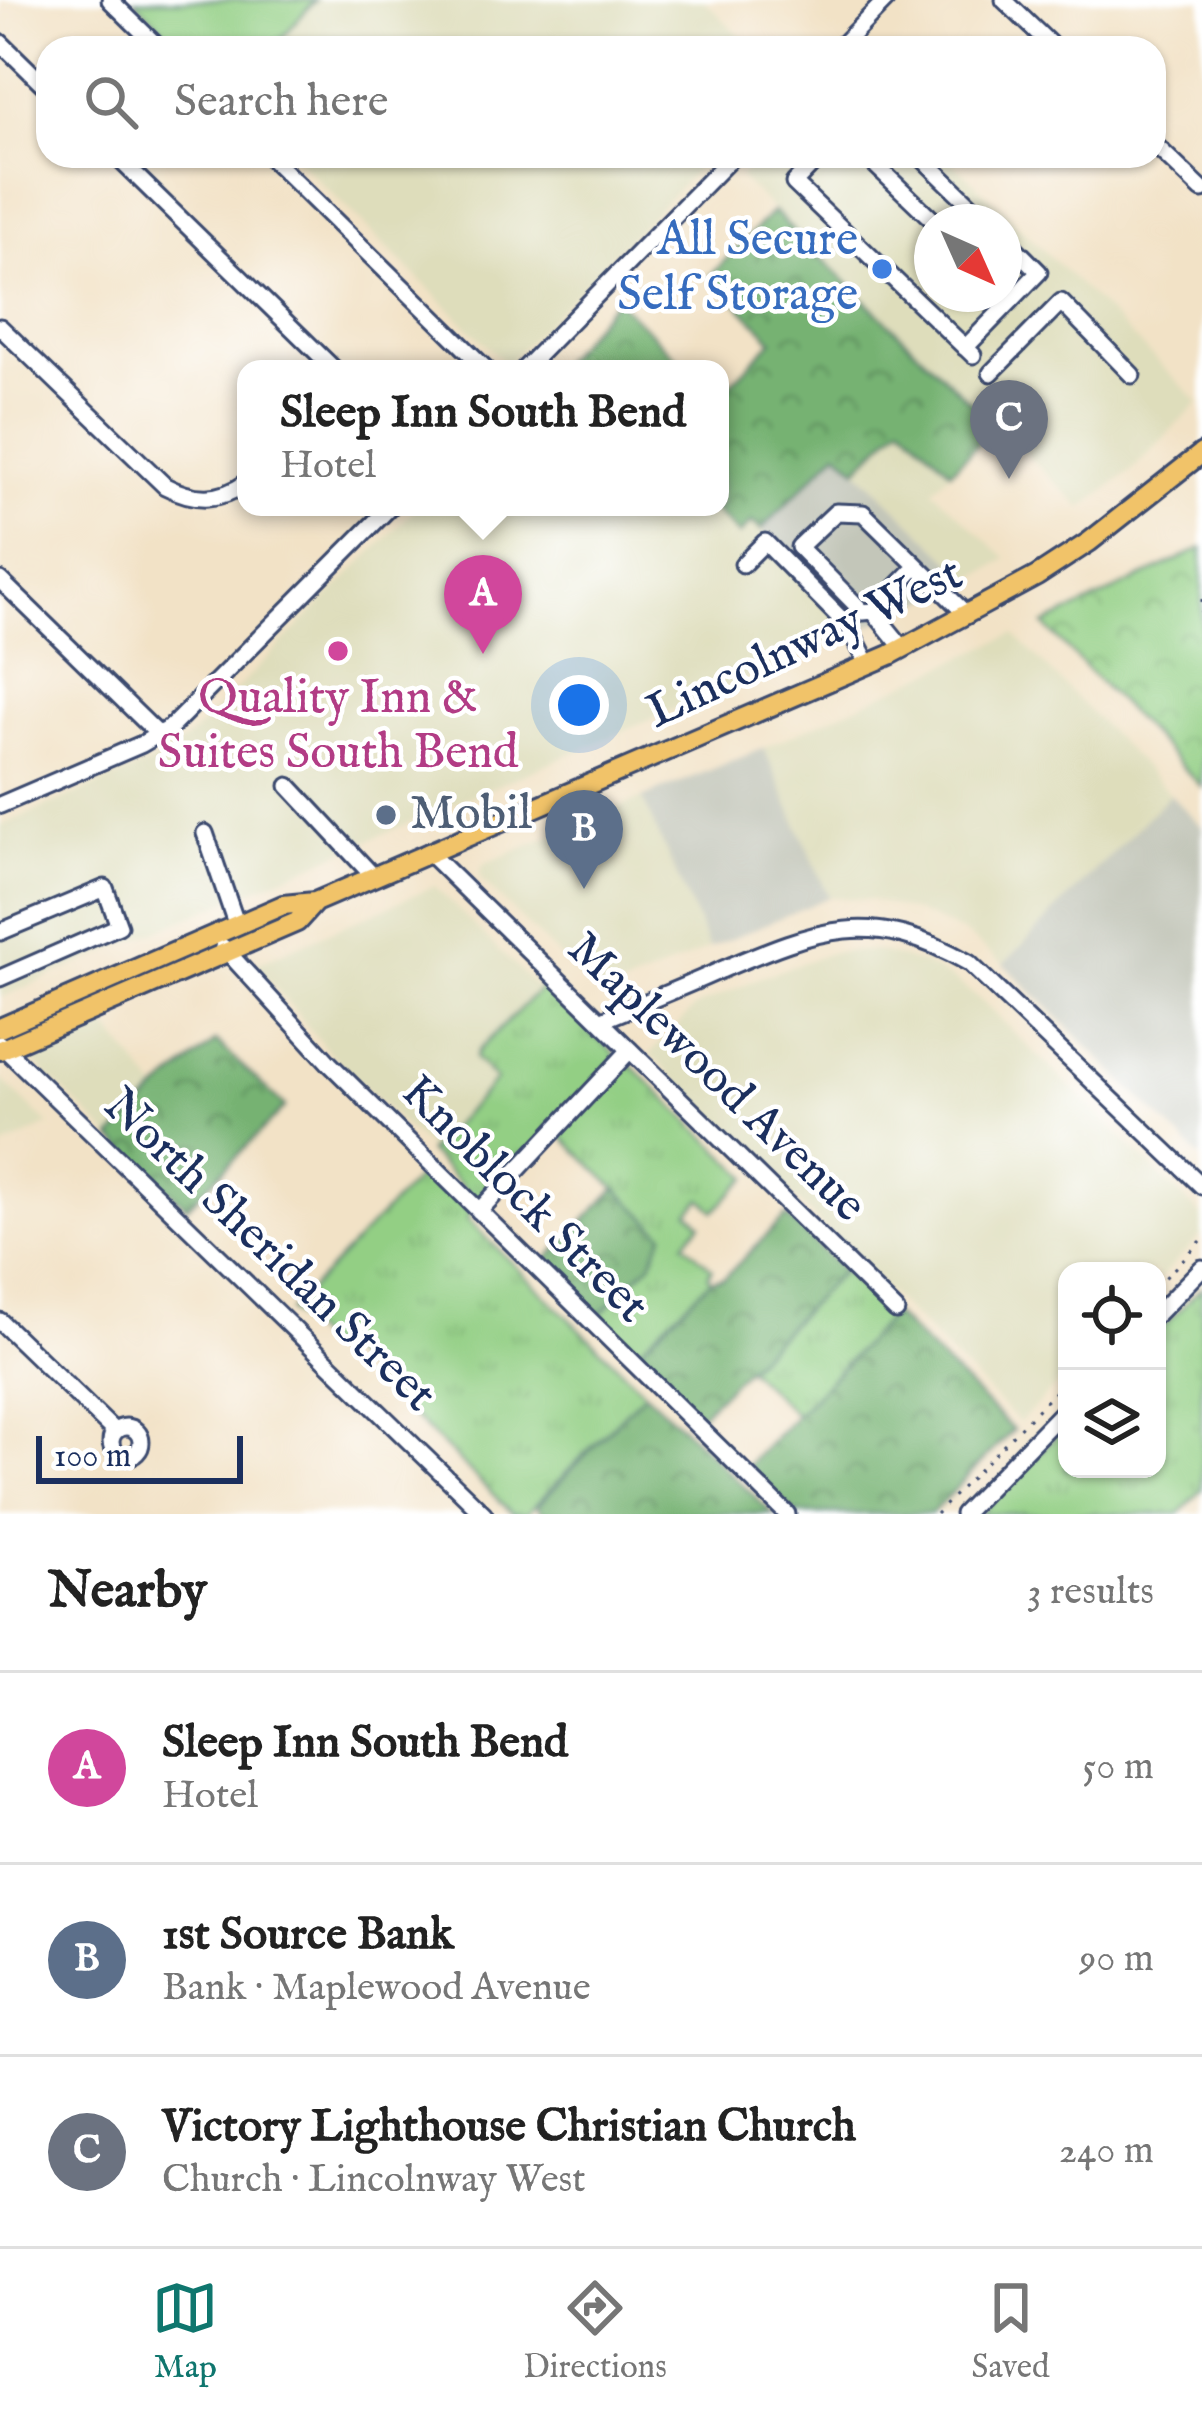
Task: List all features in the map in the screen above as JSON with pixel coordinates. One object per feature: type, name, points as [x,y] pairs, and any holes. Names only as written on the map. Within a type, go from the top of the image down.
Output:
[{"type":"main road","name":"Lincolnway West","points":[[1173,474],[1202,434]]},
{"type":"main road","name":"Lincolnway West","points":[[0,1028],[283,905],[315,902],[903,648],[1090,542],[1202,453]]},
{"type":"main road","name":"Lincolnway West","points":[[2,1047],[297,922],[315,902]]},
{"type":"street","points":[[110,0],[147,36]]},
{"type":"street","points":[[851,36],[886,0]]},
{"type":"street","points":[[1004,0],[1042,36]]},
{"type":"street","points":[[0,42],[36,77]]},
{"type":"street","points":[[1166,156],[1202,190]]},
{"type":"street","points":[[128,168],[325,360]]},
{"type":"street","points":[[281,168],[477,360]]},
{"type":"street","points":[[533,360],[721,168]]},
{"type":"street","points":[[808,168],[794,183],[914,299]]},
{"type":"street","points":[[879,168],[916,204]]},
{"type":"street","points":[[932,168],[969,204]]},
{"type":"street","points":[[1022,255],[1039,272],[1022,284]]},
{"type":"street","points":[[991,373],[1061,302],[1132,375]]},
{"type":"street","points":[[928,312],[969,352],[996,312]]},
{"type":"street","points":[[0,327],[165,486],[180,494],[212,498],[237,488]]},
{"type":"street","points":[[917,566],[873,611],[863,612],[800,547],[836,512],[863,513],[967,615]]},
{"type":"street","points":[[0,805],[159,735],[381,516]]},
{"type":"street","points":[[742,563],[765,542],[849,627],[868,664]]},
{"type":"street","points":[[0,580],[159,735]]},
{"type":"street","points":[[873,611],[903,648]]},
{"type":"street","points":[[289,786],[374,876]]},
{"type":"street","points":[[205,833],[237,926]]},
{"type":"street","name":"Maplewood Avenue","points":[[428,852],[896,1311]]},
{"type":"street","points":[[0,932],[105,888],[119,926],[0,978]]},
{"type":"street","points":[[600,1021],[796,938],[850,928],[898,932],[944,949],[977,970],[1202,1186]]},
{"type":"street","name":"Knoblock Street","points":[[212,937],[330,1064],[787,1514]]},
{"type":"street","name":"North Sheridan Street","points":[[2,1047],[484,1514]]},
{"type":"street","points":[[478,1211],[630,1050]]},
{"type":"street","points":[[1166,1305],[1202,1268]]},
{"type":"street","points":[[0,1322],[115,1432]]},
{"type":"street","points":[[963,1514],[1058,1416]]},
{"type":"path","points":[[1202,598],[1202,628]]},
{"type":"path","points":[[1166,1277],[1202,1240]]},
{"type":"path","points":[[936,1514],[1058,1388]]},
{"type":"shaded area","points":[[133,0],[704,0],[741,36],[170,36]]},
{"type":"shaded area","points":[[305,168],[698,168],[510,360],[502,360]]},
{"type":"shaded area","points":[[748,168],[959,168],[996,204],[914,204],[914,312],[1022,312],[1022,229],[1199,402],[1129,473],[1082,508],[739,177]]},
{"type":"shaded area","points":[[902,422],[951,471],[933,490],[1007,559],[971,580],[857,469]]},
{"type":"shaded area","points":[[838,451],[971,580],[862,629],[761,530]]},
{"type":"shaded area","points":[[408,516],[720,516],[739,534],[753,521],[862,629],[0,998],[0,826],[148,764],[189,737]]},
{"type":"shaded area","points":[[1014,634],[1170,794],[1004,964],[964,933],[915,912],[870,900],[829,897],[764,748]]},
{"type":"shaded area","points":[[764,748],[829,897],[709,948],[642,798]]},
{"type":"shaded area","points":[[1170,794],[1202,827],[1202,1159],[1004,964]]},
{"type":"shaded area","points":[[642,798],[709,948],[615,991],[601,992],[588,985],[481,879],[480,872],[484,864]]},
{"type":"shaded area","points":[[434,886],[539,990],[478,1051],[475,1058],[496,1080],[429,1150],[327,1050],[256,964]]},
{"type":"shaded area","points":[[878,951],[923,964],[954,980],[983,1002],[1202,1216],[1202,1235],[1166,1272],[1166,1262],[1058,1262],[1058,1383],[1019,1423],[650,1054],[695,1007],[833,952]]},
{"type":"shaded area","points":[[104,1022],[158,1091],[112,1138],[32,1055],[39,1047]]},
{"type":"shaded area","points":[[0,1078],[49,1125],[0,1149]]},
{"type":"green space","points":[[134,0],[315,0],[284,36],[170,36]]},
{"type":"green space","points":[[773,211],[995,426],[951,471],[902,423],[857,469],[838,451],[761,530],[752,522],[739,535],[720,516],[729,516],[729,385],[773,340],[710,276]]},
{"type":"green space","points":[[616,299],[679,360],[562,360]]},
{"type":"green space","points":[[1202,548],[1202,787],[1044,625]]},
{"type":"green space","points":[[543,986],[615,1059],[489,1195],[474,1198],[428,1152],[496,1080],[475,1058],[478,1051]]},
{"type":"green space","points":[[216,1041],[285,1107],[187,1207],[112,1138]]},
{"type":"green space","points":[[630,1064],[748,1177],[714,1211],[702,1199],[689,1212],[701,1224],[684,1243],[712,1268],[711,1280],[632,1355],[596,1319],[651,1263],[664,1234],[559,1134],[622,1066]]},
{"type":"green space","points":[[426,1169],[471,1214],[467,1219],[645,1392],[526,1514],[513,1514],[342,1347],[334,1354],[289,1311]]},
{"type":"green space","points":[[616,1188],[664,1234],[651,1263],[598,1316],[543,1263]]},
{"type":"green space","points":[[786,1216],[843,1270],[698,1417],[634,1354],[711,1280],[724,1278]]},
{"type":"green space","points":[[843,1270],[891,1316],[796,1415],[747,1368]]},
{"type":"green space","points":[[1202,1287],[1202,1490],[1179,1514],[980,1514],[1058,1434],[1058,1478],[1166,1478],[1166,1324]]},
{"type":"green space","points":[[893,1314],[1013,1430],[931,1514],[796,1514],[747,1466]]},
{"type":"green space","points":[[645,1392],[773,1514],[543,1514],[537,1506]]},
{"type":"place","name":"All Secure Self Storage","points":[[882,269]]},
{"type":"place","name":"Victory Lighthouse Christian Church","points":[[1009,479]]},
{"type":"place","name":"Quality Inn & Suites South Bend","points":[[338,651]]},
{"type":"place","name":"Sleep Inn South Bend","points":[[483,654]]},
{"type":"place","name":"Mobil","points":[[386,815]]},
{"type":"place","name":"1st Source Bank","points":[[584,889]]}]
